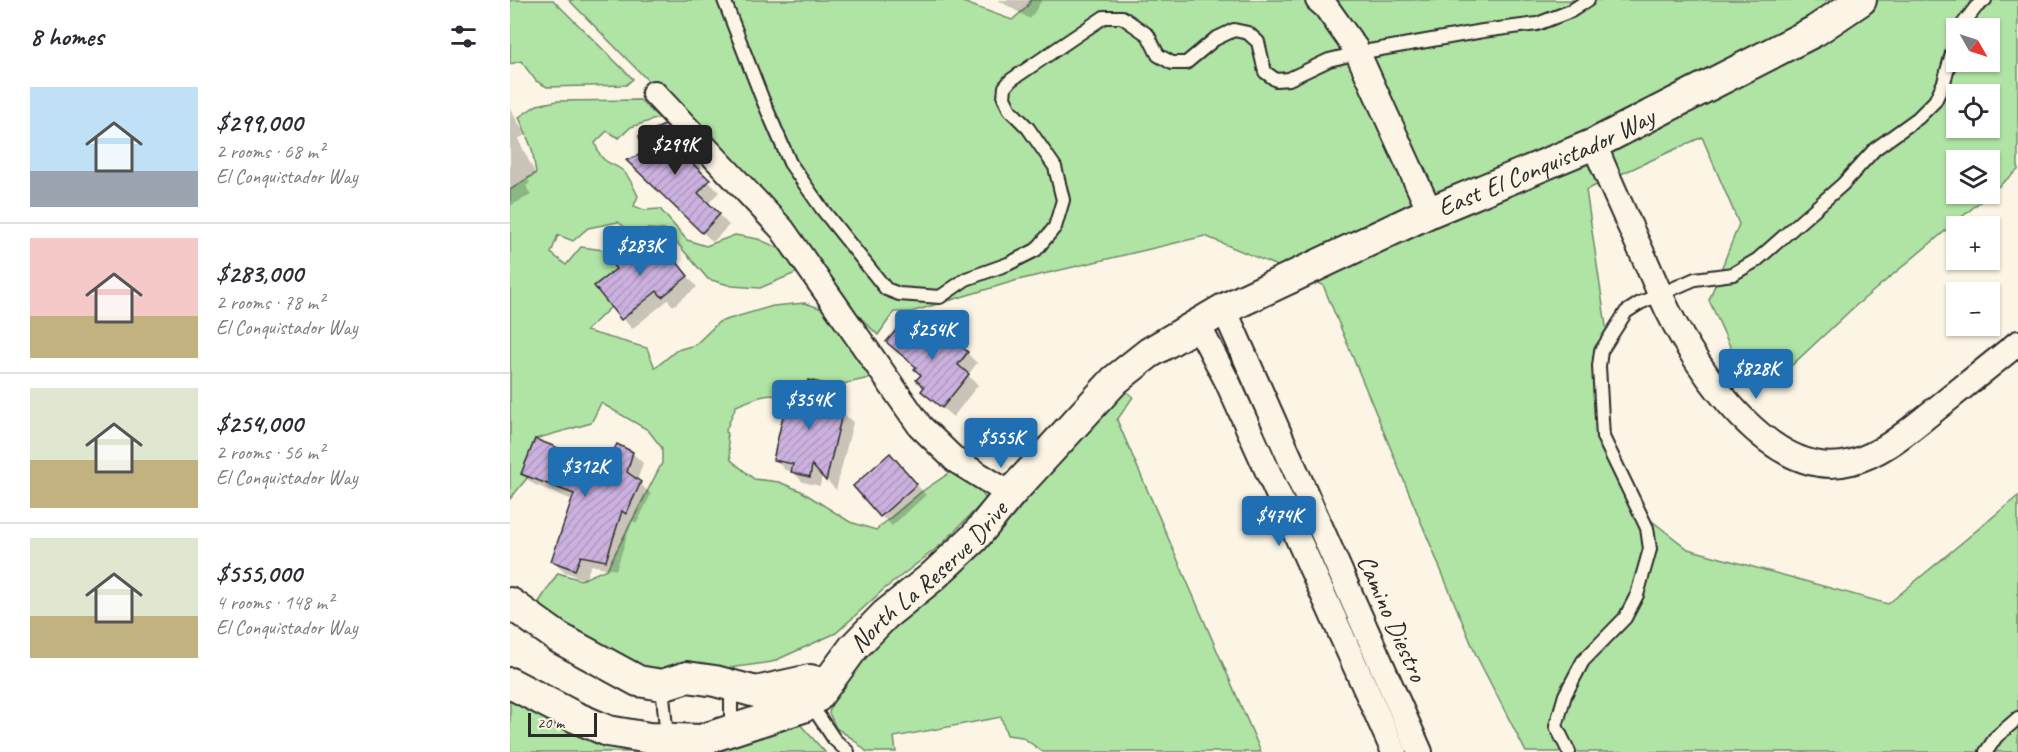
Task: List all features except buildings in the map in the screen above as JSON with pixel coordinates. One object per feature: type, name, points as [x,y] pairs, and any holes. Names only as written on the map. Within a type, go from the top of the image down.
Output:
[{"type":"street","points":[[1318,0],[1326,7],[1359,53],[1430,212]]},
{"type":"street","name":"East El Conquistador Way","points":[[1224,309],[1430,212],[1594,144],[1815,31],[1861,0]]},
{"type":"street","points":[[654,93],[782,229],[920,426],[955,460],[1010,494]]},
{"type":"street","points":[[1594,144],[1668,311],[1701,366],[1746,420],[1766,439],[1787,454],[1815,464],[1849,463],[1881,451],[2018,343]]},
{"type":"street","name":"North La Reserve Drive","points":[[510,682],[575,717],[608,731],[667,739],[701,740],[783,715],[818,694],[854,647],[885,615],[931,578],[974,538],[1010,494],[1115,380],[1149,353],[1224,309]]},
{"type":"street","name":"Camino Diestro","points":[[1224,309],[1420,752]]},
{"type":"street","name":"Camino Diestro","points":[[1198,325],[1228,383],[1394,752]]},
{"type":"street","points":[[510,603],[559,638],[638,681],[662,685],[687,677],[756,692],[810,680],[818,694]]},
{"type":"lane","points":[[724,0],[790,163],[822,209],[886,289],[899,294],[927,297],[940,297],[966,279],[1008,264],[1036,250],[1055,227],[1063,200],[1055,167],[1028,128],[1010,110],[1004,98],[1005,87],[1011,80],[1104,17],[1122,17],[1148,35],[1158,55],[1172,63],[1186,63],[1215,39],[1234,30],[1248,33],[1258,42],[1264,72],[1276,80],[1289,79],[1329,60],[1359,53],[1537,24],[1571,11],[1588,0]]},
{"type":"lane","points":[[1968,18],[1985,0]]},
{"type":"lane","points":[[1569,752],[1556,726],[1565,695],[1583,661],[1625,618],[1637,596],[1650,549],[1647,528],[1603,437],[1599,366],[1601,351],[1626,312],[1661,293],[1695,279],[1733,274],[1757,260],[1843,184],[1875,149],[1918,118],[1935,100],[1947,72]]},
{"type":"lane","points":[[662,685],[667,739]]},
{"type":"lane","points":[[731,685],[731,731]]},
{"type":"lane","points":[[818,694],[834,739],[848,752]]},
{"type":"lane","points":[[1986,752],[1996,737],[2018,718]]},
{"type":"green space","points":[[510,0],[553,0],[633,79],[626,85],[547,87],[536,81],[521,61],[510,64]]},
{"type":"green space","points":[[569,0],[957,0],[1012,20],[1026,8],[1031,0],[2018,0],[2018,170],[2000,185],[2000,150],[1946,150],[1946,204],[1977,204],[1963,216],[1946,216],[1946,230],[1853,308],[1774,382],[1733,353],[1709,300],[1739,224],[1702,137],[1586,190],[1607,333],[1596,439],[1643,514],[1688,549],[1888,604],[2018,496],[2018,752],[1526,752],[1476,655],[1323,285],[1205,236],[1018,280],[911,312],[894,312],[878,335],[858,315],[808,244]]},
{"type":"green space","points":[[640,100],[659,118],[631,127],[619,138],[607,131],[595,143],[603,158],[625,172],[629,178],[638,196],[634,206],[644,210],[660,209],[687,240],[706,246],[735,235],[758,239],[783,250],[798,272],[760,288],[732,286],[708,279],[666,230],[648,229],[632,233],[618,222],[588,228],[573,241],[558,235],[551,253],[566,265],[581,247],[604,250],[616,269],[611,307],[586,331],[647,348],[655,368],[677,350],[695,345],[719,322],[773,306],[805,303],[828,311],[874,377],[834,386],[803,402],[769,395],[736,406],[726,430],[731,460],[754,479],[779,482],[801,491],[850,522],[876,530],[921,492],[951,472],[979,489],[986,499],[942,544],[883,590],[836,633],[772,662],[729,668],[688,662],[665,669],[643,669],[533,611],[558,573],[581,580],[607,569],[662,463],[662,448],[648,430],[601,403],[591,423],[535,439],[521,474],[528,477],[510,499],[510,190],[536,173],[532,149],[519,117],[537,105],[557,101]]},
{"type":"green space","points":[[1126,391],[1133,397],[1117,420],[1261,752],[1043,752],[1022,737],[1007,735],[1001,717],[894,737],[896,752],[867,752],[836,728],[829,713],[833,698],[885,630],[982,553],[1053,469]]},
{"type":"green space","points":[[510,691],[690,752],[510,752]]},
{"type":"green space","points":[[798,722],[825,752],[700,752]]}]
